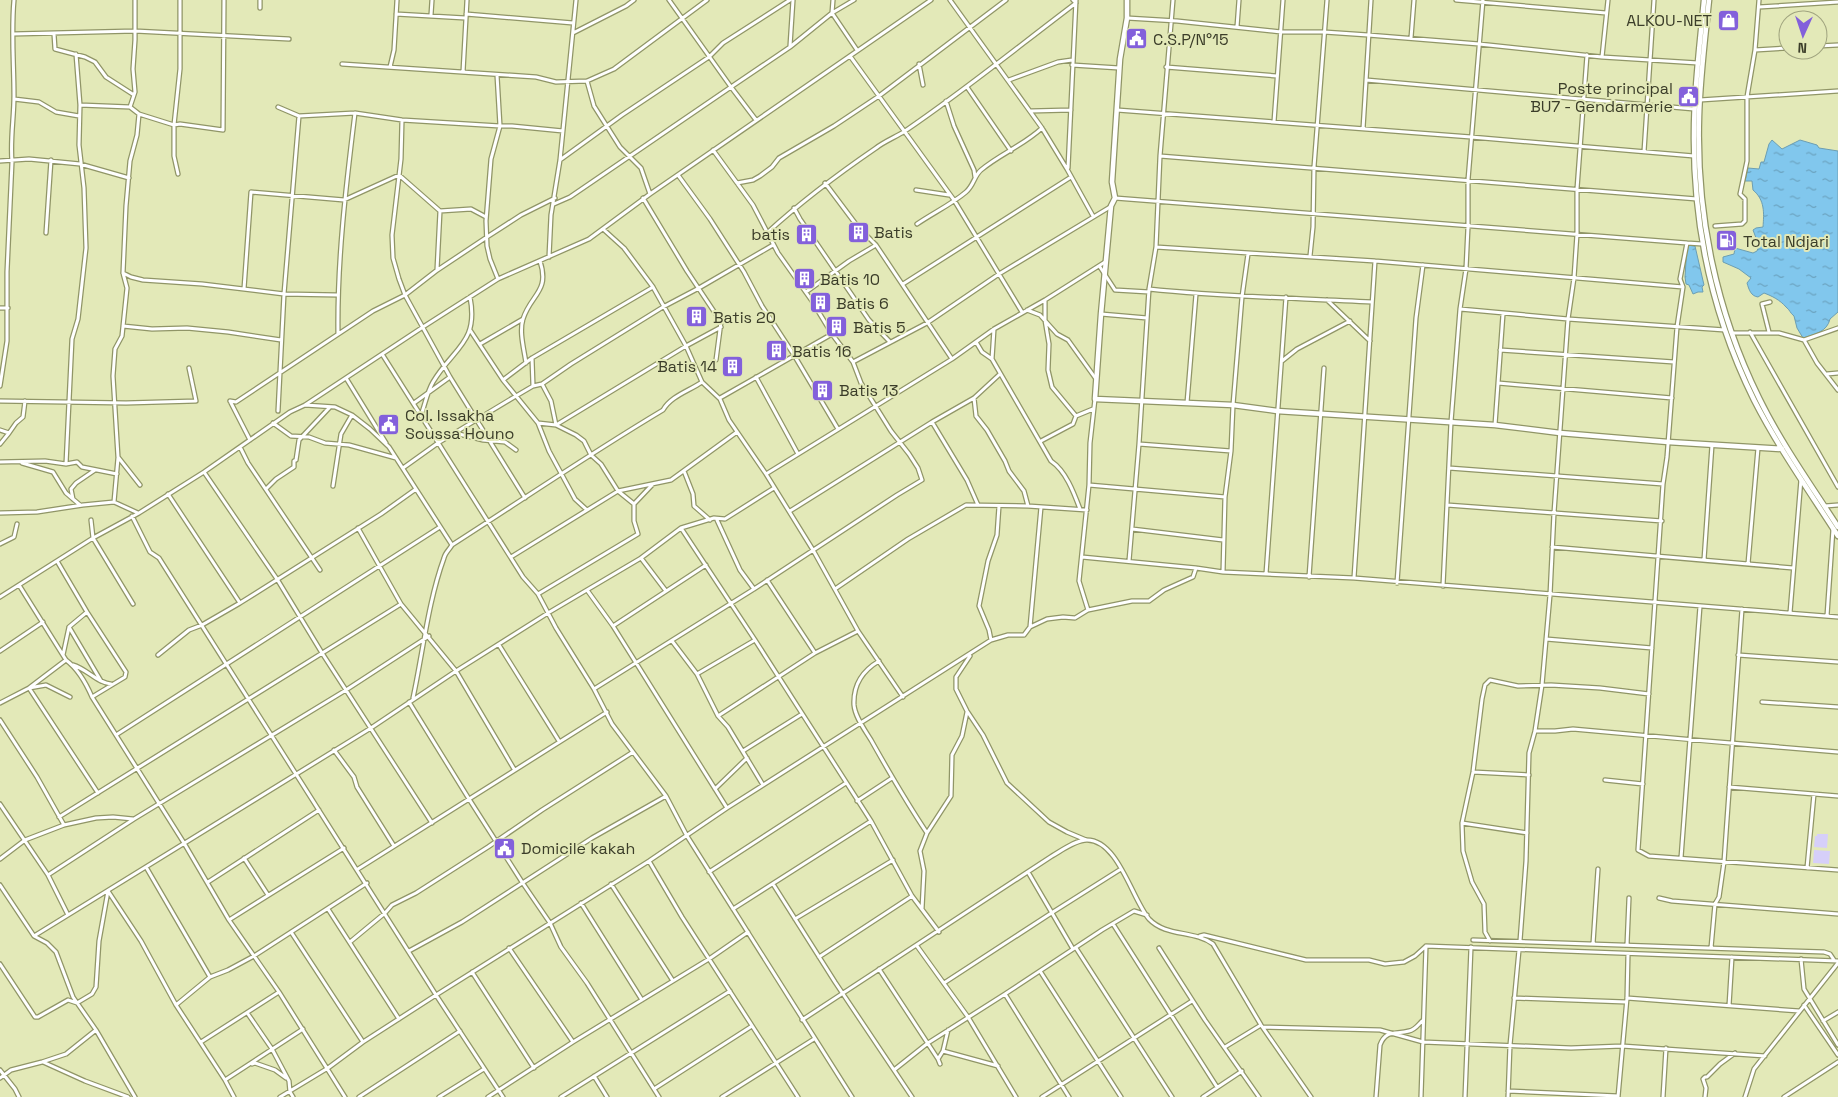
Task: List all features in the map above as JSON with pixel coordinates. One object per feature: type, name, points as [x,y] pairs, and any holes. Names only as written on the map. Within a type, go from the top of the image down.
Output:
[{"type":"main road","points":[[1128,0],[1119,68],[1112,182],[1115,198],[1111,206],[1105,262],[1095,399],[1233,405],[1277,411],[1495,425],[1560,433],[1782,449]]},
{"type":"main road","points":[[1704,0],[1700,100],[1700,163],[1705,225],[1714,276],[1732,333],[1759,399],[1794,460],[1825,506],[1838,536]]},
{"type":"main road","points":[[1709,0],[1695,109],[1694,156],[1702,244],[1709,277],[1725,330],[1754,400],[1782,449],[1836,528]]},
{"type":"street","points":[[0,386],[7,341],[7,272],[12,162],[10,145],[14,99],[14,0]]},
{"type":"street","points":[[130,107],[134,95],[135,0]]},
{"type":"street","points":[[178,174],[174,156],[174,125],[180,70],[180,0]]},
{"type":"street","points":[[80,105],[130,107],[139,114],[174,125],[180,124],[223,130],[224,0]]},
{"type":"street","points":[[260,0],[260,8]]},
{"type":"street","points":[[390,68],[397,0]]},
{"type":"street","points":[[431,15],[432,0]]},
{"type":"street","points":[[463,72],[467,0]]},
{"type":"street","points":[[549,257],[551,215],[560,160],[576,0]]},
{"type":"street","points":[[572,33],[626,6],[634,0]]},
{"type":"street","points":[[669,0],[730,87],[756,120]]},
{"type":"street","points":[[342,64],[536,77],[556,82],[587,81],[614,69],[707,0]]},
{"type":"street","points":[[790,47],[792,0]]},
{"type":"street","points":[[560,160],[607,127],[622,114],[709,57],[723,43],[792,0]]},
{"type":"street","points":[[833,0],[832,13],[857,50]]},
{"type":"street","points":[[554,204],[570,197],[790,47],[832,13],[854,0]]},
{"type":"street","points":[[0,597],[93,538],[139,513],[204,472],[273,423],[305,405],[498,279],[574,246],[603,230],[643,198],[930,0]]},
{"type":"street","points":[[950,0],[1031,111],[1068,169],[1093,216]]},
{"type":"street","points":[[737,183],[754,180],[772,167],[779,158],[834,126],[879,96],[1006,0]]},
{"type":"street","points":[[1129,561],[1136,490],[1149,291],[1156,247],[1166,67],[1173,0]]},
{"type":"street","points":[[1237,27],[1239,0]]},
{"type":"street","points":[[1274,122],[1283,0]]},
{"type":"street","points":[[1310,256],[1314,167],[1327,0]]},
{"type":"street","points":[[1363,128],[1371,0]]},
{"type":"street","points":[[1411,38],[1414,0]]},
{"type":"street","points":[[1456,0],[1606,13]]},
{"type":"street","points":[[1602,57],[1608,0]]},
{"type":"street","points":[[1644,152],[1654,0]]},
{"type":"street","points":[[1715,226],[1742,224],[1745,221],[1745,199],[1740,194],[1747,162],[1746,97],[1755,50],[1759,0]]},
{"type":"street","points":[[1068,169],[1075,1]]},
{"type":"street","points":[[768,232],[825,183],[967,87],[1075,1]]},
{"type":"street","points":[[1443,586],[1451,422],[1460,309],[1466,269],[1468,180],[1483,1]]},
{"type":"street","points":[[1759,7],[1838,2]]},
{"type":"street","points":[[396,14],[466,16],[573,23]]},
{"type":"street","points":[[1127,18],[1281,32],[1324,32],[1411,38],[1602,57],[1701,64]]},
{"type":"street","points":[[13,34],[135,31],[289,39]]},
{"type":"street","points":[[54,34],[55,49],[76,54],[95,62],[106,77],[134,95]]},
{"type":"street","points":[[1755,50],[1778,49]]},
{"type":"street","points":[[66,464],[72,339],[78,319],[86,248],[84,188],[80,164],[80,105],[76,54]]},
{"type":"street","points":[[1520,942],[1526,861],[1529,753],[1535,731],[1542,685],[1550,595],[1565,355],[1574,278],[1577,234],[1577,189],[1587,55]]},
{"type":"street","points":[[850,56],[954,200],[1022,312]]},
{"type":"street","points":[[1009,80],[1058,62],[1119,68]]},
{"type":"street","points":[[919,64],[923,85]]},
{"type":"street","points":[[1166,67],[1277,76]]},
{"type":"street","points":[[497,75],[500,126],[491,159],[486,217],[490,258],[498,279]]},
{"type":"street","points":[[1366,80],[1695,109]]},
{"type":"street","points":[[587,81],[594,106],[628,157],[641,168],[650,194]]},
{"type":"street","points":[[967,87],[1011,151]]},
{"type":"street","points":[[1700,100],[1838,91]]},
{"type":"street","points":[[14,99],[39,102],[56,112],[79,116]]},
{"type":"street","points":[[946,101],[954,126],[974,170],[975,178]]},
{"type":"street","points":[[278,107],[299,116],[355,113],[402,120],[512,126],[563,131]]},
{"type":"street","points":[[1031,111],[1071,110]]},
{"type":"street","points":[[1117,110],[1363,128],[1694,156]]},
{"type":"street","points":[[338,334],[337,295],[344,200],[355,113]]},
{"type":"street","points":[[114,502],[118,458],[113,376],[115,349],[122,336],[127,288],[123,272],[130,161],[137,135],[139,114]]},
{"type":"street","points":[[278,411],[284,294],[299,116]]},
{"type":"street","points":[[402,120],[402,159],[392,234],[393,258],[405,295],[450,377],[525,498]]},
{"type":"street","points":[[917,224],[973,185],[975,178],[981,170],[1042,128]]},
{"type":"street","points":[[594,688],[672,641],[922,480],[918,468],[891,431],[861,383],[853,362],[832,334],[773,244],[753,206],[713,150]]},
{"type":"street","points":[[1160,156],[1697,199]]},
{"type":"street","points":[[46,233],[51,160]]},
{"type":"street","points":[[0,161],[51,160],[80,164],[129,178]]},
{"type":"street","points":[[399,175],[440,211],[471,209],[486,217]]},
{"type":"street","points":[[244,289],[250,192],[344,200],[399,175]]},
{"type":"street","points":[[678,175],[744,272],[762,306],[838,429]]},
{"type":"street","points":[[903,284],[1071,177]]},
{"type":"street","points":[[825,183],[858,227],[876,244],[952,359]]},
{"type":"street","points":[[916,190],[949,195]]},
{"type":"street","points":[[250,440],[230,401],[236,402],[373,310],[405,295],[436,271],[521,215],[555,198]]},
{"type":"street","points":[[643,198],[687,271],[722,322],[716,360]]},
{"type":"street","points":[[1115,198],[1702,244]]},
{"type":"street","points":[[853,362],[927,323],[999,274],[1111,206]]},
{"type":"street","points":[[794,208],[869,320],[890,342]]},
{"type":"street","points":[[436,271],[440,211]]},
{"type":"street","points":[[603,230],[624,248],[653,287],[686,346],[702,382],[720,399],[737,432],[790,511],[858,631],[903,697]]},
{"type":"street","points":[[1686,243],[1680,279],[1683,287],[1677,327],[1658,556],[1638,850],[1649,856],[1838,870]]},
{"type":"street","points":[[403,468],[438,443],[516,396],[534,386],[542,384],[663,307],[700,288],[773,244]]},
{"type":"street","points":[[806,292],[835,270],[876,244]]},
{"type":"street","points":[[1156,247],[1248,254],[1310,256],[1683,287]]},
{"type":"street","points":[[1223,572],[1225,497],[1231,451],[1242,297],[1248,254]]},
{"type":"street","points":[[526,363],[522,330],[523,319],[540,291],[543,271],[540,261]]},
{"type":"street","points":[[1354,578],[1375,261]]},
{"type":"street","points":[[766,474],[952,359],[994,329],[1045,300],[1105,262]]},
{"type":"street","points":[[1396,583],[1416,318],[1423,265]]},
{"type":"street","points":[[1099,267],[1115,290],[1372,302]]},
{"type":"street","points":[[123,272],[131,277],[142,280],[284,294],[337,295]]},
{"type":"street","points":[[504,380],[532,358],[653,287]]},
{"type":"street","points":[[1187,404],[1196,294]]},
{"type":"street","points":[[421,415],[432,383],[458,352],[470,330],[472,317],[470,297]]},
{"type":"street","points":[[1266,574],[1286,297]]},
{"type":"street","points":[[1326,299],[1370,342]]},
{"type":"street","points":[[1045,300],[1049,344],[1048,370],[1052,387],[1068,409],[1076,416]]},
{"type":"street","points":[[1769,332],[1762,304],[1770,302]]},
{"type":"street","points":[[0,308],[8,308]]},
{"type":"street","points":[[1460,309],[1725,330]]},
{"type":"street","points":[[1027,310],[1040,315],[1057,334],[1068,340],[1096,380]]},
{"type":"street","points":[[1495,425],[1503,313]]},
{"type":"street","points":[[1101,314],[1147,318]]},
{"type":"street","points":[[480,344],[523,319]]},
{"type":"street","points":[[1281,361],[1297,349],[1350,321]]},
{"type":"street","points":[[123,326],[152,329],[187,328],[281,340]]},
{"type":"street","points":[[556,425],[686,346],[721,327]]},
{"type":"street","points":[[1732,333],[1769,332],[1804,340],[1838,328]]},
{"type":"street","points":[[992,359],[994,329]]},
{"type":"street","points":[[470,330],[504,380],[538,423],[549,452],[575,499],[588,510]]},
{"type":"street","points":[[1750,332],[1838,487]]},
{"type":"street","points":[[720,399],[832,334]]},
{"type":"street","points":[[1804,340],[1838,390]]},
{"type":"street","points":[[975,342],[982,352],[992,359],[1051,461],[1057,465],[1072,487],[1080,509]]},
{"type":"street","points":[[1500,350],[1674,362]]},
{"type":"street","points":[[382,354],[522,576],[538,594],[594,688],[612,724],[666,796],[686,836],[852,1097]]},
{"type":"street","points":[[532,358],[534,386]]},
{"type":"street","points":[[0,401],[115,403],[196,401],[189,368]]},
{"type":"street","points":[[1309,577],[1324,368]]},
{"type":"street","points":[[1826,374],[1838,373]]},
{"type":"street","points":[[790,511],[932,422],[974,398],[1000,374]]},
{"type":"street","points":[[414,403],[450,377]]},
{"type":"street","points":[[756,377],[798,454]]},
{"type":"street","points":[[346,378],[452,545]]},
{"type":"street","points":[[659,1097],[587,983],[561,947],[550,923],[469,799],[411,700],[427,638],[428,615],[444,555],[452,545],[662,410],[674,398],[686,393],[702,382]]},
{"type":"street","points":[[1498,383],[1672,398]]},
{"type":"street","points":[[542,384],[551,401],[556,425]]},
{"type":"street","points":[[974,398],[976,416],[988,430],[1009,471],[1024,491],[1028,506]]},
{"type":"street","points":[[1088,610],[1079,581],[1087,510],[1090,443],[1095,399]]},
{"type":"street","points":[[0,444],[23,417],[25,401]]},
{"type":"street","points":[[305,405],[335,407],[352,415],[389,447]]},
{"type":"street","points":[[266,489],[294,467],[299,440],[330,406]]},
{"type":"street","points":[[1041,441],[1073,424],[1076,416],[1093,409]]},
{"type":"street","points":[[333,486],[341,434],[352,415]]},
{"type":"street","points":[[932,422],[967,480],[978,505]]},
{"type":"street","points":[[273,423],[290,436],[359,447],[396,458]]},
{"type":"street","points":[[538,423],[556,425],[576,434],[584,441],[591,455],[601,464],[618,491],[634,504]]},
{"type":"street","points":[[0,430],[8,433]]},
{"type":"street","points":[[511,557],[618,491],[670,480],[737,432]]},
{"type":"street","points":[[455,433],[490,441],[505,442],[516,450]]},
{"type":"street","points":[[1139,444],[1231,451]]},
{"type":"street","points":[[1704,560],[1712,445]]},
{"type":"street","points":[[240,447],[248,463],[320,570]]},
{"type":"street","points":[[1748,564],[1758,448]]},
{"type":"street","points":[[118,458],[140,485]]},
{"type":"street","points":[[17,461],[53,472],[66,493],[80,505]]},
{"type":"street","points":[[0,462],[45,461],[66,464],[76,462],[79,466],[117,474]]},
{"type":"street","points":[[1449,468],[1664,484]]},
{"type":"street","points":[[73,499],[71,489],[76,482],[96,470]]},
{"type":"street","points":[[684,470],[693,494],[694,506],[710,520]]},
{"type":"street","points":[[204,472],[277,579],[322,653],[432,822]]},
{"type":"street","points":[[1790,613],[1801,478]]},
{"type":"street","points":[[538,594],[638,534],[634,521],[634,504],[652,484]]},
{"type":"street","points":[[1089,485],[1225,497]]},
{"type":"street","points":[[34,936],[371,728],[411,700],[548,613],[641,558],[681,528],[710,520],[725,519],[774,488]]},
{"type":"street","points":[[158,655],[189,630],[202,625],[240,603],[416,489]]},
{"type":"street","points":[[168,494],[240,603]]},
{"type":"street","points":[[0,513],[37,512],[114,502],[139,513]]},
{"type":"street","points":[[835,589],[932,525],[966,505],[1028,506],[1087,510]]},
{"type":"street","points":[[1447,505],[1662,521]]},
{"type":"street","points":[[1825,506],[1838,505]]},
{"type":"street","points":[[991,640],[989,630],[978,606],[988,560],[997,535],[999,506]]},
{"type":"street","points":[[1030,628],[1041,507]]},
{"type":"street","points":[[132,516],[150,552],[159,558],[503,1097]]},
{"type":"street","points":[[91,520],[93,538],[133,604]]},
{"type":"street","points":[[718,520],[740,570],[754,588]]},
{"type":"street","points":[[0,544],[14,537],[17,524]]},
{"type":"street","points":[[116,734],[440,527]]},
{"type":"street","points":[[358,528],[401,604],[426,632]]},
{"type":"street","points":[[681,528],[871,821],[912,896],[939,932]]},
{"type":"street","points":[[1827,616],[1836,528]]},
{"type":"street","points":[[1132,529],[1223,540]]},
{"type":"street","points":[[1552,547],[1794,568]]},
{"type":"street","points":[[1082,557],[1223,572],[1354,578],[1396,583],[1838,617]]},
{"type":"street","points":[[641,558],[666,591]]},
{"type":"street","points":[[56,561],[126,672],[125,677],[92,697]]},
{"type":"street","points":[[613,626],[706,565]]},
{"type":"street","points":[[280,1097],[328,1068],[362,1042],[436,994],[649,861],[727,808],[991,640],[1008,635],[1024,635],[1030,628],[1047,620],[1064,617],[1075,618],[1088,610],[1132,601],[1149,601],[1164,590],[1193,577],[1196,568]]},
{"type":"street","points":[[767,580],[816,653]]},
{"type":"street","points":[[19,585],[66,660],[83,668],[101,681],[112,684]]},
{"type":"street","points":[[587,590],[613,626],[727,808]]},
{"type":"street","points":[[59,817],[401,604]]},
{"type":"street","points":[[1682,858],[1700,606]]},
{"type":"street","points":[[1711,948],[1715,904],[1719,896],[1724,862],[1742,610]]},
{"type":"street","points":[[63,655],[69,627],[87,612]]},
{"type":"street","points":[[0,651],[43,622]]},
{"type":"street","points":[[69,627],[101,681]]},
{"type":"street","points":[[718,716],[816,653],[858,631]]},
{"type":"street","points":[[427,638],[456,671],[514,769]]},
{"type":"street","points":[[48,874],[427,638]]},
{"type":"street","points":[[1546,639],[1652,648]]},
{"type":"street","points":[[696,674],[755,640]]},
{"type":"street","points":[[672,641],[696,674],[718,716],[743,751],[763,785]]},
{"type":"street","points":[[499,645],[559,741]]},
{"type":"street","points":[[975,650],[956,677],[956,689],[967,711],[983,735],[1007,783],[1049,822],[1067,832],[1102,844],[1115,859],[1150,919],[1167,930],[1198,936],[1212,944],[1262,1026],[1311,1097]]},
{"type":"street","points":[[1738,655],[1838,662]]},
{"type":"street","points":[[0,703],[29,688],[66,660]]},
{"type":"street","points":[[879,661],[867,668],[861,676],[856,690],[854,708],[892,778],[927,833]]},
{"type":"street","points":[[72,664],[85,682],[92,697],[208,882],[229,920],[279,992],[345,1097]]},
{"type":"street","points":[[1490,941],[1485,932],[1484,904],[1472,882],[1463,851],[1462,823],[1473,772],[1485,685],[1490,680],[1529,687],[1542,685],[1600,688],[1649,694]]},
{"type":"street","points":[[29,688],[46,685],[70,697]]},
{"type":"street","points":[[29,688],[98,793]]},
{"type":"street","points":[[1762,702],[1838,707]]},
{"type":"street","points":[[922,910],[924,871],[920,851],[927,833],[951,796],[952,755],[962,736],[967,711]]},
{"type":"street","points":[[358,869],[606,712]]},
{"type":"street","points":[[743,751],[802,714]]},
{"type":"street","points":[[0,720],[37,777],[64,825]]},
{"type":"street","points":[[1535,731],[1556,732],[1573,729],[1689,739],[1732,745],[1838,752]]},
{"type":"street","points":[[334,750],[354,777],[357,787],[394,846]]},
{"type":"street","points":[[350,942],[392,906],[416,893],[632,752]]},
{"type":"street","points":[[715,789],[747,758]]},
{"type":"street","points":[[1473,772],[1529,775]]},
{"type":"street","points":[[857,801],[892,778]]},
{"type":"street","points":[[1605,780],[1643,784]]},
{"type":"street","points":[[710,872],[846,783]]},
{"type":"street","points":[[1729,787],[1838,796]]},
{"type":"street","points":[[1807,868],[1814,794]]},
{"type":"street","points":[[409,951],[462,922],[592,838],[666,796]]},
{"type":"street","points":[[0,804],[48,874],[68,914]]},
{"type":"street","points":[[208,882],[319,810]]},
{"type":"street","points":[[0,859],[25,840],[64,825],[96,818],[134,819]]},
{"type":"street","points":[[733,908],[871,821]]},
{"type":"street","points":[[1462,823],[1527,833]]},
{"type":"street","points":[[802,1020],[1028,872],[1073,844],[1087,840]]},
{"type":"street","points":[[229,920],[344,848]]},
{"type":"street","points":[[244,858],[268,895]]},
{"type":"street","points":[[795,919],[893,860]]},
{"type":"street","points":[[649,861],[709,959],[798,1097]]},
{"type":"street","points":[[146,866],[210,977]]},
{"type":"street","points":[[944,983],[1121,869]]},
{"type":"street","points":[[1593,944],[1598,869]]},
{"type":"street","points":[[1028,872],[1074,948],[1172,1097]]},
{"type":"street","points":[[176,1005],[210,977],[254,956],[367,883]]},
{"type":"street","points":[[611,884],[673,982]]},
{"type":"street","points":[[773,884],[912,1097]]},
{"type":"street","points":[[0,885],[34,936],[47,943],[56,952],[67,984],[77,1003],[96,1030],[135,1097]]},
{"type":"street","points":[[0,964],[19,996],[35,1017],[68,1000],[77,1003],[92,994],[96,987],[99,941],[108,891]]},
{"type":"street","points":[[108,891],[141,941],[176,1005],[234,1097]]},
{"type":"street","points":[[819,957],[912,896]]},
{"type":"street","points":[[1627,945],[1629,898]]},
{"type":"street","points":[[1659,898],[1672,901],[1838,914]]},
{"type":"street","points":[[582,903],[642,1000]]},
{"type":"street","points":[[328,909],[399,1018]]},
{"type":"street","points":[[894,1070],[928,1043],[1134,911],[1148,916]]},
{"type":"street","points":[[1113,924],[1217,1087]]},
{"type":"street","points":[[292,932],[362,1042]]},
{"type":"street","points":[[488,1097],[573,1042],[673,982],[748,932]]},
{"type":"street","points":[[1198,936],[1204,935],[1306,960],[1369,960],[1385,964],[1404,962],[1426,946],[1837,961]]},
{"type":"street","points":[[1473,940],[1824,952],[1830,954],[1837,961]]},
{"type":"street","points":[[917,946],[968,1017],[1016,1097]]},
{"type":"street","points":[[1421,1097],[1426,946]]},
{"type":"street","points":[[1465,1097],[1470,947]]},
{"type":"street","points":[[509,948],[573,1042]]},
{"type":"street","points":[[1159,948],[1192,1001],[1259,1097]]},
{"type":"street","points":[[1508,1097],[1510,1045],[1519,950]]},
{"type":"street","points":[[1508,1091],[1546,1095],[1618,1096],[1628,954]]},
{"type":"street","points":[[1729,1006],[1732,957]]},
{"type":"street","points":[[1801,959],[1804,989],[1838,1045]]},
{"type":"street","points":[[1745,1097],[1754,1069],[1810,999],[1837,961]]},
{"type":"street","points":[[879,969],[940,1064]]},
{"type":"street","points":[[1040,971],[1121,1097]]},
{"type":"street","points":[[472,972],[534,1068]]},
{"type":"street","points":[[561,1097],[730,991]]},
{"type":"street","points":[[201,1042],[248,1014],[279,992]]},
{"type":"street","points":[[1005,994],[1070,1097]]},
{"type":"street","points":[[1514,998],[1626,1000],[1799,1011]]},
{"type":"street","points":[[1042,1097],[1192,1001]]},
{"type":"street","points":[[1804,1005],[1838,1055]]},
{"type":"street","points":[[1823,1021],[1838,1012]]},
{"type":"street","points":[[248,1014],[272,1049],[289,1081],[290,1092],[293,1097]]},
{"type":"street","points":[[1376,1097],[1380,1045],[1383,1038],[1391,1034],[1408,1032],[1423,1020]]},
{"type":"street","points":[[654,1089],[752,1026]]},
{"type":"street","points":[[1225,1047],[1262,1026],[1380,1030],[1423,1042],[1571,1048],[1622,1046],[1765,1056]]},
{"type":"street","points":[[225,1080],[303,1029]]},
{"type":"street","points":[[0,1078],[11,1070],[66,1054],[96,1030]]},
{"type":"street","points":[[938,1059],[943,1051],[948,1030]]},
{"type":"street","points":[[359,1097],[460,1032]]},
{"type":"street","points":[[722,1097],[814,1038]]},
{"type":"street","points":[[1663,1097],[1666,1048]]},
{"type":"street","points":[[943,1051],[999,1066]]},
{"type":"street","points":[[1705,1097],[1705,1077],[1735,1053]]},
{"type":"street","points":[[42,1062],[85,1082],[128,1097]]},
{"type":"street","points":[[1784,1097],[1838,1062]]},
{"type":"street","points":[[250,1064],[255,1063],[275,1070],[287,1078]]},
{"type":"street","points":[[440,1097],[484,1069]]},
{"type":"street","points":[[0,1070],[19,1097]]},
{"type":"street","points":[[1203,1097],[1242,1071]]},
{"type":"street","points":[[594,1076],[607,1097]]},
{"type":"shaded area","points":[[1817,834],[1828,834],[1827,848],[1814,847]]},
{"type":"shaded area","points":[[1814,850],[1830,851],[1829,864],[1813,863]]},
{"type":"water","points":[[1772,140],[1782,149],[1800,140],[1817,145],[1819,148],[1838,151],[1838,312],[1830,319],[1823,330],[1803,338],[1797,328],[1794,316],[1784,305],[1776,298],[1764,293],[1758,297],[1752,294],[1747,283],[1751,278],[1739,269],[1723,262],[1723,257],[1734,254],[1735,248],[1753,253],[1757,251],[1759,246],[1753,230],[1763,227],[1763,207],[1760,198],[1753,190],[1752,181],[1745,181],[1748,168],[1759,169],[1761,162],[1764,162]]},
{"type":"water","points":[[1687,245],[1695,246],[1704,285],[1702,287],[1703,292],[1693,294],[1689,285],[1686,284]]},
{"type":"place","name":"ALKOU-NET","points":[[1728,20]]},
{"type":"place","name":"C.S.P/N°15","points":[[1137,39]]},
{"type":"place","name":"Poste principal BU7 - Gendarmerie","points":[[1689,97]]},
{"type":"place","name":"Batis","points":[[858,232]]},
{"type":"place","name":"batis","points":[[806,234]]},
{"type":"place","name":"Total Ndjari","points":[[1727,241]]},
{"type":"place","name":"Batis 10","points":[[804,279]]},
{"type":"place","name":"Batis 6","points":[[820,303]]},
{"type":"place","name":"Batis 20","points":[[697,317]]},
{"type":"place","name":"Batis 5","points":[[837,327]]},
{"type":"place","name":"Batis 16","points":[[776,351]]},
{"type":"place","name":"Batis 14","points":[[733,366]]},
{"type":"place","name":"Batis 13","points":[[823,390]]},
{"type":"place","name":"Col. Issakha Soussa Houno","points":[[389,424]]},
{"type":"place","name":"Domicile kakah","points":[[505,848]]}]
